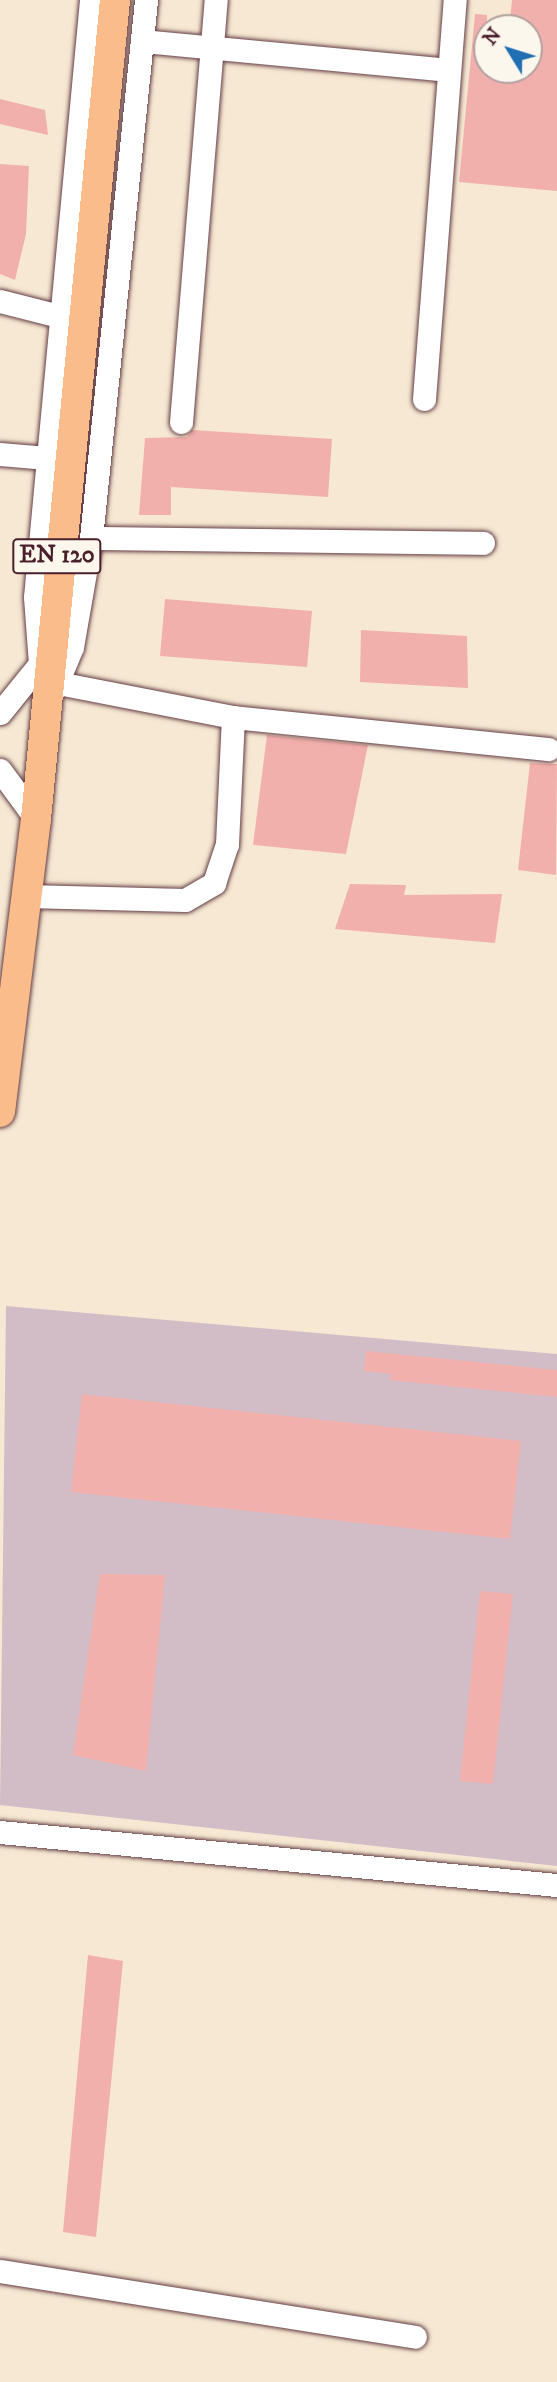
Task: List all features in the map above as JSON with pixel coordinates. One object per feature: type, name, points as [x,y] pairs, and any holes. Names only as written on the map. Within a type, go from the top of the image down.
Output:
[{"type":"main road","name":"EN 120","points":[[0,1112],[53,694],[55,576],[115,0]]},
{"type":"street","points":[[53,694],[38,666],[35,597],[59,316],[91,0]]},
{"type":"street","points":[[53,694],[77,623],[91,538],[146,0]]},
{"type":"street","points":[[181,422],[216,0]]},
{"type":"street","points":[[424,399],[455,0]]},
{"type":"street","points":[[142,41],[449,70]]},
{"type":"street","points":[[0,301],[59,316]]},
{"type":"street","points":[[0,454],[47,458]]},
{"type":"street","points":[[91,538],[483,543]]},
{"type":"street","points":[[0,713],[38,666]]},
{"type":"street","points":[[53,694],[233,717],[548,749]]},
{"type":"street","points":[[26,896],[186,900],[214,883],[228,844],[233,717]]},
{"type":"street","points":[[0,770],[36,819]]},
{"type":"street","points":[[0,1832],[557,1885]]},
{"type":"street","points":[[0,2272],[415,2337]]},
{"type":"shaded area","points":[[6,1306],[557,1354],[557,1866],[0,1805]]},
{"type":"building","points":[[512,0],[557,0],[557,191],[459,182],[473,35],[473,84],[543,84],[543,14],[510,14]]},
{"type":"building","points":[[0,99],[45,110],[48,135],[0,124]]},
{"type":"building","points":[[0,164],[29,166],[26,234],[15,280],[0,274]]},
{"type":"building","points":[[192,430],[332,439],[328,497],[171,487],[171,515],[139,515],[145,438],[187,437]]},
{"type":"building","points":[[165,599],[312,611],[307,667],[160,656]]},
{"type":"building","points":[[361,630],[467,636],[468,688],[360,682]]},
{"type":"building","points":[[267,735],[368,745],[346,854],[253,845]]},
{"type":"building","points":[[530,763],[557,764],[556,875],[518,870]]},
{"type":"building","points":[[350,884],[406,885],[404,895],[502,894],[495,943],[335,929]]},
{"type":"building","points":[[366,1351],[557,1370],[557,1397],[390,1380],[391,1374],[364,1371]]},
{"type":"building","points":[[82,1394],[521,1441],[510,1539],[71,1492]]},
{"type":"building","points":[[100,1574],[165,1575],[146,1771],[73,1755]]},
{"type":"building","points":[[480,1591],[513,1594],[493,1784],[460,1781]]},
{"type":"building","points":[[88,1955],[123,1961],[96,2237],[63,2232]]}]
